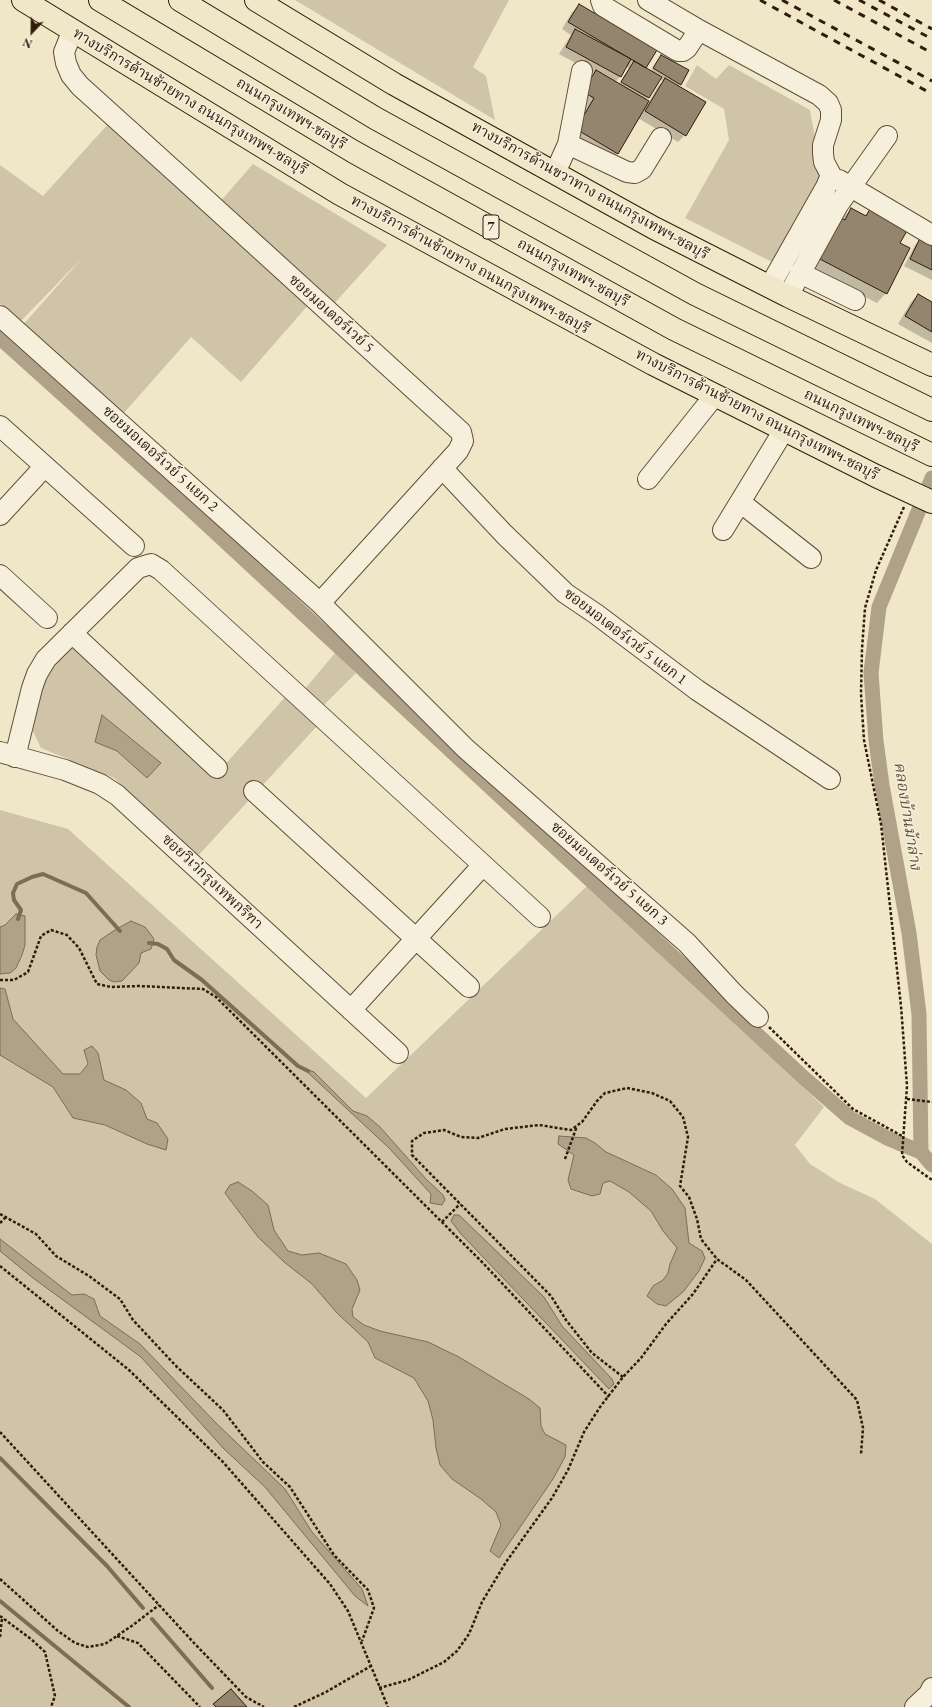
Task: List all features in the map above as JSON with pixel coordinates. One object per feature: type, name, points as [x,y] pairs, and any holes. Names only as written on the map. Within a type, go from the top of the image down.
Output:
[{"type":"main road","name":"ทางบริการด้านซ้ายทาง ถนนกรุงเทพฯ-ชลบุรี","points":[[23,0],[340,194],[653,364],[876,476],[932,502]]},
{"type":"main road","name":"ถนนกรุงเทพฯ-ชลบุรี","points":[[100,0],[354,152],[674,329],[932,455]]},
{"type":"main road","points":[[180,0],[375,118],[688,290],[932,410]]},
{"type":"main road","name":"ทางบริการด้านขวาทาง ถนนกรุงเทพฯ-ชลบุรี","points":[[256,0],[394,84],[654,228],[779,291],[927,362]]},
{"type":"street","points":[[601,0],[603,6],[678,51],[683,51],[687,48],[699,30]]},
{"type":"street","points":[[648,0],[699,30],[819,95],[828,103],[831,110],[831,120],[822,153],[824,162],[831,175],[850,188],[932,235]]},
{"type":"street","name":"ซอยมอเตอร์เวย์ 5","points":[[73,30],[64,52],[66,63],[71,75],[80,86],[461,432],[463,437],[462,445],[320,603]]},
{"type":"street","points":[[555,173],[568,144],[582,71]]},
{"type":"street","points":[[779,291],[800,273],[838,205],[887,136]]},
{"type":"street","points":[[568,144],[627,172],[635,173],[642,169],[661,138]]},
{"type":"street","points":[[779,291],[831,175]]},
{"type":"street","points":[[800,273],[855,300]]},
{"type":"street","name":"ซอยมอเตอร์เวย์ 5 แยก 2","points":[[0,316],[320,603]]},
{"type":"street","points":[[648,479],[715,395]]},
{"type":"street","points":[[0,426],[134,546]]},
{"type":"street","points":[[723,530],[784,430]]},
{"type":"street","points":[[0,515],[44,466]]},
{"type":"street","name":"ซอยมอเตอร์เวย์ 5 แยก 1","points":[[442,468],[510,539],[565,593],[596,614],[697,690],[830,779]]},
{"type":"street","points":[[740,502],[812,558]]},
{"type":"street","points":[[8,755],[37,674],[46,659],[138,568],[151,564],[167,576],[540,917]]},
{"type":"street","points":[[0,575],[47,618]]},
{"type":"street","name":"ซอยมอเตอร์เวย์ 5 แยก 3","points":[[320,603],[465,748],[687,943],[734,994],[758,1016]]},
{"type":"street","points":[[72,633],[217,768]]},
{"type":"street","name":"ซอยวิเว่กรุงเทพกรีฑา","points":[[8,755],[65,770],[100,784],[117,794],[398,1054]]},
{"type":"street","points":[[254,791],[470,987]]},
{"type":"street","points":[[351,1010],[483,865]]},
{"type":"street","points":[[915,1707],[932,1688]]},
{"type":"path","points":[[906,502],[876,570],[866,608],[862,649],[861,694],[864,740],[881,824],[901,1006],[907,1099],[902,1155],[907,1162],[932,1180]]},
{"type":"path","points":[[0,980],[14,980],[28,972],[41,936],[51,930],[67,935],[79,948],[97,984],[111,987],[139,986],[203,989],[216,997],[482,1262],[608,1396]]},
{"type":"path","points":[[758,1016],[853,1109],[904,1137]]},
{"type":"path","points":[[623,1377],[592,1353],[566,1320],[551,1296],[412,1156],[412,1141],[424,1133],[444,1130],[461,1137],[478,1138],[506,1129],[539,1125],[571,1130],[582,1122],[596,1101],[605,1093],[627,1088],[652,1093],[670,1101],[683,1117],[688,1136],[680,1186],[689,1197],[697,1219],[701,1239],[717,1259],[746,1280],[857,1400],[863,1428],[861,1454]]},
{"type":"path","points":[[907,1099],[932,1102]]},
{"type":"path","points":[[565,1159],[578,1125]]},
{"type":"path","points":[[442,1222],[460,1204]]},
{"type":"path","points":[[0,1214],[36,1234],[56,1256],[89,1276],[120,1299],[133,1320],[176,1366],[223,1410],[263,1462],[290,1487],[334,1555],[368,1590],[374,1608],[362,1642]]},
{"type":"path","points":[[0,1224],[5,1218]]},
{"type":"path","points":[[379,1688],[408,1680],[444,1662],[457,1651],[469,1634],[482,1602],[506,1562],[552,1498],[568,1470],[584,1432],[608,1396],[641,1358],[666,1324],[693,1294],[717,1259]]},
{"type":"path","points":[[0,1266],[129,1370],[223,1462],[330,1584],[348,1611],[388,1707]]},
{"type":"path","points":[[0,1432],[158,1605],[246,1697],[264,1707]]},
{"type":"path","points":[[0,1579],[58,1631],[75,1644],[88,1647],[105,1644],[158,1605]]},
{"type":"path","points":[[0,1637],[1,1617]]},
{"type":"path","points":[[1,1617],[31,1639],[45,1652],[55,1696],[51,1707]]},
{"type":"path","points":[[116,1636],[138,1643],[200,1707]]},
{"type":"path","points":[[296,1707],[326,1692],[371,1666]]},
{"type":"shaded area","points":[[295,0],[509,0],[473,67],[486,76],[495,120]]},
{"type":"shaded area","points":[[697,65],[716,79],[729,65],[810,110],[823,181],[772,262],[685,218],[729,140],[724,109],[685,86]]},
{"type":"shaded area","points":[[109,123],[309,304],[241,382],[191,337],[123,414],[22,326],[83,257],[21,321],[0,303],[0,165],[43,196]]},
{"type":"shaded area","points":[[253,164],[387,245],[331,307],[219,203]]},
{"type":"shaded area","points":[[62,649],[78,649],[214,777],[286,696],[304,690],[335,653],[356,673],[324,705],[317,726],[196,858],[114,778],[41,748],[31,727],[41,685]]},
{"type":"shaded area","points":[[102,715],[161,763],[147,778],[117,751],[95,742]]},
{"type":"shaded area","points":[[0,810],[68,829],[366,1098],[587,886],[824,1107],[795,1145],[810,1164],[840,1183],[875,1199],[932,1244],[932,1707],[0,1707]]},
{"type":"shaded area","points":[[16,914],[25,916],[25,945],[16,968],[10,973],[0,974],[0,927],[5,925]]},
{"type":"shaded area","points":[[131,921],[145,927],[154,939],[151,949],[141,953],[139,963],[122,981],[114,982],[109,980],[100,971],[96,955],[97,947],[100,940]]},
{"type":"shaded area","points":[[0,988],[5,989],[13,1019],[63,1074],[80,1074],[88,1064],[84,1050],[92,1046],[98,1053],[104,1080],[126,1090],[141,1103],[147,1119],[157,1123],[168,1139],[166,1150],[147,1144],[105,1125],[73,1118],[53,1087],[0,1055]]},
{"type":"shaded area","points":[[303,1068],[314,1072],[353,1111],[367,1116],[380,1127],[426,1179],[443,1195],[445,1200],[442,1205],[430,1203],[431,1194],[389,1148]]},
{"type":"shaded area","points":[[559,1136],[586,1138],[606,1152],[656,1175],[672,1189],[685,1208],[689,1243],[702,1251],[705,1258],[699,1271],[683,1292],[666,1306],[657,1304],[647,1296],[653,1286],[663,1280],[668,1273],[677,1248],[663,1231],[651,1211],[629,1192],[610,1181],[603,1183],[600,1194],[592,1196],[571,1189],[568,1180],[574,1155],[558,1144]]},
{"type":"shaded area","points":[[238,1182],[252,1191],[268,1205],[274,1230],[288,1251],[302,1255],[319,1253],[346,1264],[357,1280],[360,1290],[352,1309],[353,1317],[364,1325],[380,1331],[428,1342],[459,1357],[529,1399],[540,1408],[541,1426],[545,1434],[566,1445],[565,1457],[553,1479],[499,1558],[490,1551],[501,1525],[496,1512],[481,1499],[452,1479],[440,1465],[436,1448],[433,1420],[428,1401],[414,1378],[375,1358],[368,1342],[337,1313],[312,1284],[284,1262],[258,1237],[225,1193],[230,1185]]},
{"type":"shaded area","points":[[454,1215],[459,1215],[544,1297],[562,1326],[612,1379],[614,1384],[609,1389],[461,1234],[451,1221]]},
{"type":"shaded area","points":[[0,1239],[72,1295],[84,1294],[94,1299],[100,1316],[140,1344],[216,1423],[285,1489],[312,1532],[362,1589],[368,1606],[355,1596],[265,1487],[224,1449],[141,1357],[33,1278],[0,1251]]},
{"type":"building","points":[[579,4],[657,50],[646,68],[568,22]]},
{"type":"building","points":[[575,29],[631,59],[621,77],[566,47]]},
{"type":"building","points":[[661,55],[689,70],[681,85],[653,68]]},
{"type":"building","points":[[634,61],[662,77],[649,98],[621,82]]},
{"type":"building","points":[[596,70],[649,101],[618,154],[576,129],[594,98],[583,92]]},
{"type":"building","points":[[665,78],[706,102],[686,136],[645,111]]},
{"type":"building","points":[[851,208],[866,216],[870,209],[908,229],[900,243],[910,248],[887,294],[816,257],[837,216],[845,220]]},
{"type":"building","points":[[921,236],[932,242],[932,270],[910,259]]},
{"type":"building","points":[[918,294],[932,302],[932,332],[905,316]]},
{"type":"building","points":[[231,1689],[247,1707],[216,1707],[213,1704]]},
{"type":"waterway","points":[[0,338],[188,507],[804,1078],[850,1118],[887,1138],[921,1152]]},
{"type":"waterway","name":"คลองบ้านม้าล่าง","points":[[932,478],[879,607],[871,673],[876,741],[882,785],[909,933],[919,1014],[921,1152],[932,1165]]},
{"type":"waterway","points":[[18,919],[21,910],[14,900],[13,893],[17,884],[43,874],[86,893],[120,931]]},
{"type":"waterway","points":[[149,943],[158,944],[167,949],[174,960],[202,980],[298,1066],[308,1071]]},
{"type":"waterway","points":[[0,1458],[107,1566],[143,1608]]},
{"type":"waterway","points":[[0,1601],[129,1707]]},
{"type":"waterway","points":[[152,1619],[212,1688]]},
{"type":"railway","points":[[760,0],[932,94]]},
{"type":"railway","points":[[782,0],[932,81]]},
{"type":"railway","points":[[834,0],[932,53]]},
{"type":"railway","points":[[859,0],[932,39]]},
{"type":"railway","points":[[879,0],[932,29]]}]
